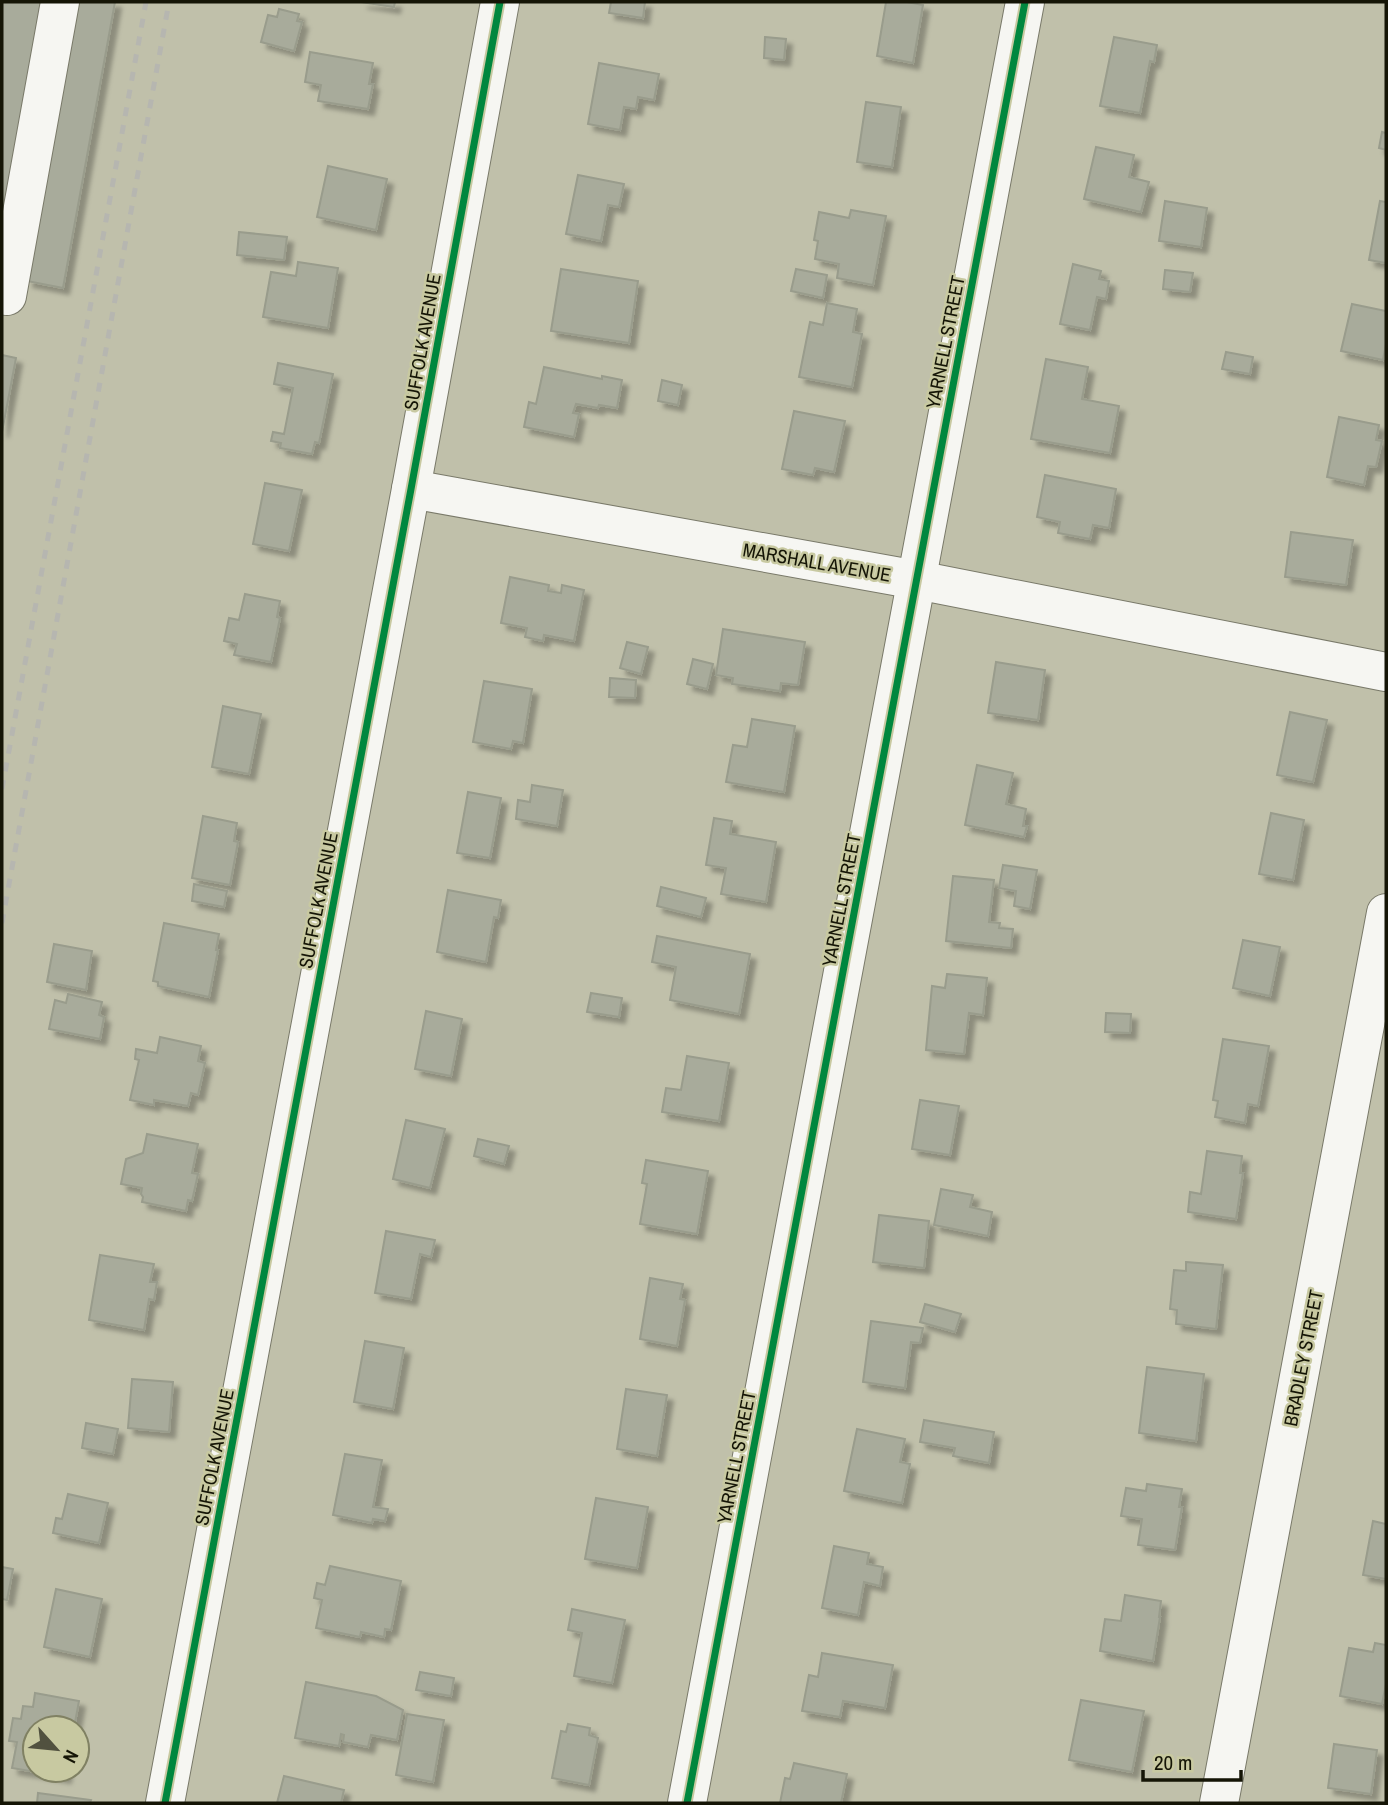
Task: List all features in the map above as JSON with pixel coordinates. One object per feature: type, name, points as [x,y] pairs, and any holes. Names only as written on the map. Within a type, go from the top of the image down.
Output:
[{"type":"street","points":[[2,295],[7,296],[60,2]]},
{"type":"street","name":"SUFFOLK AVENUE","points":[[165,1803],[500,2]]},
{"type":"street","name":"YARNELL STREET","points":[[687,1803],[1025,2]]},
{"type":"street","name":"MARSHALL AVENUE","points":[[411,489],[917,580],[1386,672]]},
{"type":"street","name":"BRADLEY STREET","points":[[1219,1803],[1386,913]]},
{"type":"building","points":[[2,2],[41,2],[2,228]]},
{"type":"building","points":[[79,2],[115,2],[63,288],[27,281]]},
{"type":"building","points":[[361,2],[395,2],[394,7]]},
{"type":"building","points":[[611,2],[645,2],[643,18],[609,13]]},
{"type":"building","points":[[886,2],[923,5],[913,63],[877,56]]},
{"type":"building","points":[[279,9],[299,14],[297,21],[302,22],[294,51],[261,42],[268,15],[277,17]]},
{"type":"building","points":[[765,37],[786,39],[784,60],[764,58]]},
{"type":"building","points":[[1114,37],[1157,45],[1154,62],[1150,61],[1140,113],[1100,106]]},
{"type":"building","points":[[310,52],[373,63],[369,84],[373,84],[368,109],[318,101],[321,85],[305,82]]},
{"type":"building","points":[[599,63],[659,74],[654,100],[638,97],[636,109],[624,107],[620,130],[588,124]]},
{"type":"building","points":[[866,102],[901,107],[892,167],[857,162]]},
{"type":"building","points":[[1382,132],[1386,133],[1386,150],[1379,148]]},
{"type":"building","points":[[1096,147],[1134,155],[1129,177],[1149,182],[1141,212],[1084,199]]},
{"type":"building","points":[[328,166],[387,179],[376,230],[317,217]]},
{"type":"building","points":[[578,175],[624,184],[619,207],[608,205],[601,241],[566,234]]},
{"type":"building","points":[[1165,201],[1207,208],[1201,247],[1159,241]]},
{"type":"building","points":[[1380,201],[1386,202],[1386,263],[1369,260]]},
{"type":"building","points":[[851,210],[886,216],[873,285],[837,278],[839,264],[815,259],[818,241],[814,240],[819,212],[849,218]]},
{"type":"building","points":[[239,232],[287,237],[284,260],[237,255]]},
{"type":"building","points":[[298,262],[338,268],[328,328],[263,317],[271,272],[296,276]]},
{"type":"building","points":[[1073,264],[1101,271],[1099,279],[1109,281],[1106,299],[1097,297],[1090,330],[1060,324]]},
{"type":"building","points":[[561,269],[638,281],[629,343],[551,331]]},
{"type":"building","points":[[796,269],[827,275],[823,298],[791,291]]},
{"type":"building","points":[[1165,270],[1193,273],[1190,292],[1163,289]]},
{"type":"building","points":[[827,303],[857,309],[853,332],[862,334],[852,387],[799,377],[810,322],[823,325]]},
{"type":"building","points":[[1352,304],[1386,311],[1383,360],[1341,351]]},
{"type":"building","points":[[1226,352],[1253,357],[1250,374],[1222,369]]},
{"type":"building","points":[[2,355],[16,358],[2,432]]},
{"type":"building","points":[[1046,359],[1088,367],[1082,399],[1119,406],[1110,453],[1031,439]]},
{"type":"building","points":[[278,363],[333,374],[319,443],[315,442],[312,454],[280,448],[281,443],[271,441],[273,432],[284,434],[293,388],[274,384]]},
{"type":"building","points":[[544,367],[602,379],[602,376],[622,380],[617,408],[576,404],[573,413],[579,414],[574,437],[524,427],[529,402],[536,404]]},
{"type":"building","points":[[662,380],[682,385],[678,405],[658,401]]},
{"type":"building","points":[[794,411],[845,421],[834,472],[815,468],[813,475],[782,469]]},
{"type":"building","points":[[1339,417],[1379,425],[1376,440],[1382,441],[1376,467],[1368,466],[1364,485],[1327,477]]},
{"type":"building","points":[[1045,475],[1116,489],[1109,528],[1093,525],[1090,539],[1058,533],[1060,522],[1037,517]]},
{"type":"building","points":[[265,483],[302,490],[289,551],[253,544]]},
{"type":"building","points":[[1291,532],[1353,540],[1346,585],[1285,577]]},
{"type":"building","points":[[510,577],[549,585],[548,591],[561,593],[562,585],[584,590],[574,641],[544,635],[543,641],[525,637],[527,628],[501,623]]},
{"type":"building","points":[[245,594],[280,601],[277,617],[280,618],[271,662],[234,655],[237,644],[224,641],[229,618],[239,620]]},
{"type":"building","points":[[723,629],[805,642],[798,685],[781,683],[780,691],[732,684],[733,678],[716,675]]},
{"type":"building","points":[[627,642],[648,647],[641,674],[620,668]]},
{"type":"building","points":[[693,659],[713,664],[707,689],[687,684]]},
{"type":"building","points":[[996,662],[1045,670],[1038,720],[988,713]]},
{"type":"building","points":[[610,678],[636,680],[635,698],[609,697]]},
{"type":"building","points":[[484,681],[532,689],[523,743],[513,741],[511,749],[473,742]]},
{"type":"building","points":[[223,706],[261,714],[249,774],[212,767]]},
{"type":"building","points":[[1290,712],[1327,720],[1313,782],[1277,775]]},
{"type":"building","points":[[752,719],[795,726],[784,792],[726,782],[733,745],[747,747]]},
{"type":"building","points":[[977,765],[1013,773],[1006,804],[1026,809],[1023,826],[1027,826],[1024,837],[965,825]]},
{"type":"building","points":[[532,785],[563,790],[557,826],[516,819],[518,800],[530,802]]},
{"type":"building","points":[[468,792],[501,798],[490,858],[457,853]]},
{"type":"building","points":[[1271,813],[1304,820],[1293,880],[1259,874]]},
{"type":"building","points":[[203,816],[237,823],[234,841],[238,842],[230,885],[192,878]]},
{"type":"building","points":[[714,818],[732,821],[730,834],[776,842],[766,902],[721,894],[726,868],[706,865]]},
{"type":"building","points":[[1003,865],[1037,870],[1030,909],[1014,906],[1016,891],[999,888]]},
{"type":"building","points":[[953,876],[994,880],[989,922],[1000,923],[999,928],[1013,929],[1011,948],[946,941]]},
{"type":"building","points":[[194,884],[227,891],[224,907],[192,901]]},
{"type":"building","points":[[661,887],[706,898],[701,917],[657,906]]},
{"type":"building","points":[[448,890],[501,900],[498,918],[494,917],[486,962],[437,952]]},
{"type":"building","points":[[164,923],[219,934],[209,997],[158,986],[158,982],[153,981]]},
{"type":"building","points":[[657,936],[750,954],[739,1014],[670,1000],[676,967],[652,962]]},
{"type":"building","points":[[1243,940],[1280,947],[1270,996],[1233,988]]},
{"type":"building","points":[[54,944],[92,951],[86,990],[47,982]]},
{"type":"building","points":[[947,974],[987,978],[983,1015],[969,1013],[964,1054],[926,1050],[932,986],[945,988]]},
{"type":"building","points":[[591,993],[622,998],[619,1017],[587,1012]]},
{"type":"building","points":[[68,994],[102,1002],[99,1015],[104,1017],[100,1039],[49,1029],[55,1000],[66,1003]]},
{"type":"building","points":[[426,1011],[462,1019],[451,1076],[415,1069]]},
{"type":"building","points":[[1106,1013],[1131,1014],[1130,1033],[1105,1032]]},
{"type":"building","points":[[160,1037],[201,1046],[198,1061],[205,1063],[198,1095],[191,1093],[188,1106],[154,1100],[154,1105],[130,1100],[139,1060],[135,1059],[136,1049],[157,1053]]},
{"type":"building","points":[[1223,1039],[1269,1046],[1258,1106],[1248,1104],[1245,1123],[1215,1117],[1218,1101],[1213,1100]]},
{"type":"building","points":[[687,1056],[729,1063],[719,1121],[662,1112],[666,1088],[681,1090]]},
{"type":"building","points":[[920,1100],[959,1106],[950,1155],[912,1149]]},
{"type":"building","points":[[406,1120],[445,1129],[430,1188],[393,1179]]},
{"type":"building","points":[[147,1134],[198,1144],[192,1173],[198,1174],[192,1201],[188,1200],[186,1211],[142,1202],[142,1188],[121,1184],[126,1159],[143,1153]]},
{"type":"building","points":[[478,1139],[509,1146],[504,1164],[474,1156]]},
{"type":"building","points":[[1207,1151],[1242,1156],[1240,1173],[1243,1173],[1236,1219],[1188,1212],[1190,1192],[1201,1194]]},
{"type":"building","points":[[646,1160],[708,1171],[697,1234],[640,1224],[647,1184],[642,1183]]},
{"type":"building","points":[[941,1189],[973,1195],[970,1207],[992,1212],[988,1236],[934,1225]]},
{"type":"building","points":[[879,1215],[929,1221],[924,1268],[873,1262]]},
{"type":"building","points":[[386,1231],[435,1240],[431,1257],[420,1254],[411,1299],[375,1293]]},
{"type":"building","points":[[100,1255],[154,1264],[150,1282],[157,1282],[154,1300],[149,1299],[144,1330],[89,1320]]},
{"type":"building","points":[[1186,1262],[1223,1265],[1216,1329],[1176,1324],[1177,1310],[1170,1309],[1174,1270],[1186,1271]]},
{"type":"building","points":[[650,1278],[683,1284],[680,1299],[685,1300],[677,1346],[640,1339]]},
{"type":"building","points":[[925,1304],[961,1314],[955,1332],[920,1322]]},
{"type":"building","points":[[871,1321],[923,1328],[920,1343],[911,1342],[905,1388],[863,1382]]},
{"type":"building","points":[[365,1341],[404,1348],[393,1409],[354,1402]]},
{"type":"building","points":[[1147,1367],[1204,1374],[1196,1441],[1139,1433]]},
{"type":"building","points":[[132,1379],[173,1382],[169,1432],[128,1428]]},
{"type":"building","points":[[626,1389],[667,1395],[657,1456],[617,1449]]},
{"type":"building","points":[[924,1420],[994,1432],[989,1463],[953,1456],[955,1448],[920,1442]]},
{"type":"building","points":[[86,1423],[118,1429],[113,1454],[82,1448]]},
{"type":"building","points":[[857,1429],[905,1439],[900,1462],[910,1464],[902,1503],[844,1491]]},
{"type":"building","points":[[345,1454],[382,1460],[373,1507],[388,1509],[385,1521],[373,1519],[372,1523],[333,1515]]},
{"type":"building","points":[[1147,1484],[1182,1489],[1175,1550],[1138,1545],[1142,1519],[1121,1516],[1126,1488],[1146,1491]]},
{"type":"building","points":[[68,1494],[108,1503],[99,1543],[53,1533],[56,1518],[62,1519]]},
{"type":"building","points":[[596,1498],[648,1507],[637,1568],[585,1559]]},
{"type":"building","points":[[1373,1521],[1386,1524],[1386,1579],[1363,1575]]},
{"type":"building","points":[[834,1546],[869,1553],[867,1564],[883,1567],[880,1586],[864,1582],[858,1615],[822,1608]]},
{"type":"building","points":[[330,1566],[401,1581],[391,1630],[385,1629],[384,1637],[361,1632],[360,1637],[316,1628],[322,1600],[314,1598],[317,1583],[325,1585]]},
{"type":"building","points":[[2,1567],[13,1569],[7,1600],[2,1599]]},
{"type":"building","points":[[56,1589],[102,1599],[90,1657],[44,1647]]},
{"type":"building","points":[[1125,1595],[1161,1601],[1153,1661],[1100,1651],[1105,1619],[1121,1621]]},
{"type":"building","points":[[572,1609],[625,1620],[612,1683],[574,1676],[582,1633],[568,1630]]},
{"type":"building","points":[[1375,1643],[1386,1645],[1386,1684],[1382,1704],[1340,1696],[1349,1648],[1373,1652]]},
{"type":"building","points":[[822,1653],[893,1665],[885,1708],[843,1701],[840,1717],[802,1711],[809,1675],[818,1677]]},
{"type":"building","points":[[420,1672],[454,1678],[451,1696],[416,1690]]},
{"type":"building","points":[[306,1682],[376,1696],[403,1710],[397,1740],[371,1735],[368,1747],[343,1742],[344,1735],[341,1734],[339,1746],[295,1738]]},
{"type":"building","points":[[35,1693],[79,1701],[77,1714],[22,1714],[23,1706],[33,1707]]},
{"type":"building","points":[[1081,1700],[1144,1711],[1132,1772],[1069,1760]]},
{"type":"building","points":[[407,1714],[444,1720],[433,1782],[396,1775]]},
{"type":"building","points":[[13,1718],[21,1719],[21,1770],[12,1768],[17,1742],[9,1741]]},
{"type":"building","points":[[568,1724],[590,1728],[589,1735],[598,1738],[589,1785],[552,1778],[561,1731],[566,1732]]},
{"type":"building","points":[[1334,1744],[1377,1750],[1371,1794],[1328,1788]]},
{"type":"building","points":[[794,1763],[847,1774],[841,1803],[780,1803],[785,1778],[790,1779]]},
{"type":"building","points":[[284,1776],[344,1790],[341,1803],[277,1803]]},
{"type":"building","points":[[38,1793],[91,1800],[90,1803],[37,1803]]},
{"type":"railway","points":[[2,789],[146,2]]},
{"type":"railway","points":[[2,923],[169,2]]},
{"type":"cycle path","points":[[165,1803],[500,2]]},
{"type":"cycle path","points":[[687,1803],[1025,2]]}]
